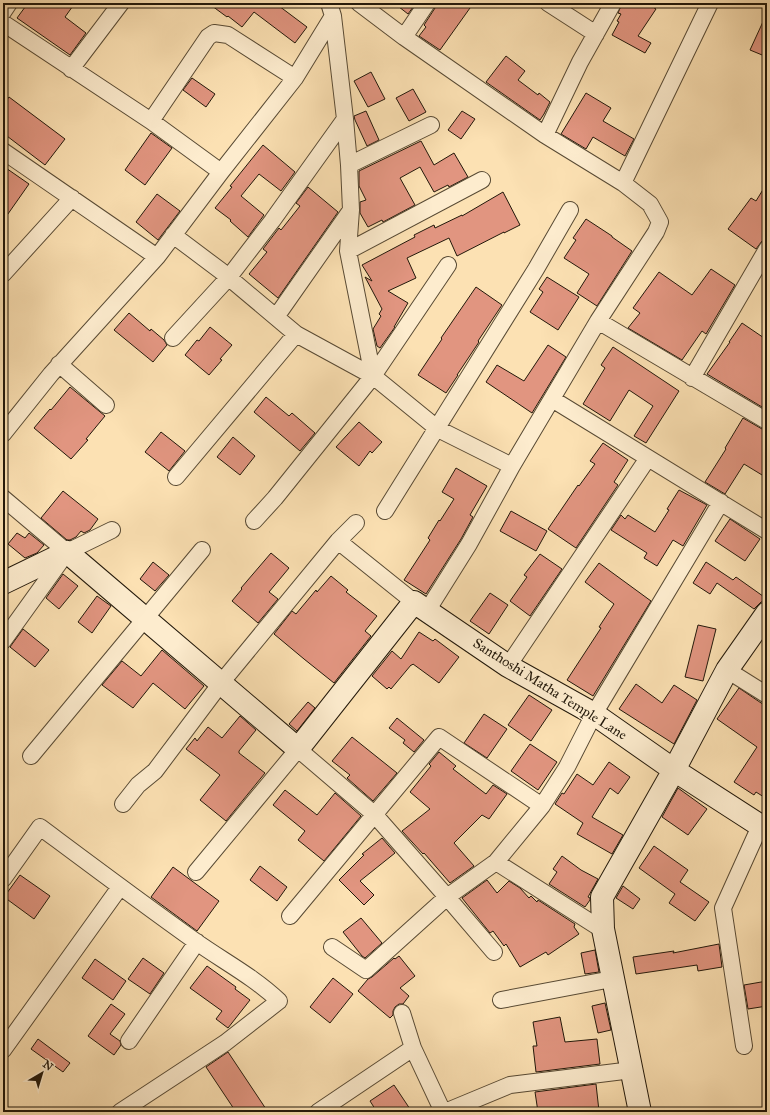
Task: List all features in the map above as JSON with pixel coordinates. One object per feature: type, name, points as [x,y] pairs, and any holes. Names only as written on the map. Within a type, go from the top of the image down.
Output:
[{"type":"street","points":[[3,12],[9,3]]},
{"type":"street","points":[[71,69],[121,3]]},
{"type":"street","points":[[196,872],[298,749],[420,606],[469,544],[512,466],[598,321],[656,232],[660,222],[650,204],[623,183],[545,135],[404,37],[359,3]]},
{"type":"street","points":[[404,37],[426,3]]},
{"type":"street","points":[[548,3],[596,34]]},
{"type":"street","points":[[545,135],[580,62],[613,3]]},
{"type":"street","points":[[623,183],[710,3]]},
{"type":"street","points":[[3,434],[59,364],[157,257],[221,172],[295,78],[331,10]]},
{"type":"street","points":[[331,10],[345,119],[349,165],[351,210],[348,251],[373,376]]},
{"type":"street","points":[[3,23],[151,121],[221,172]]},
{"type":"street","points":[[151,121],[208,37],[214,33],[228,35],[295,78]]},
{"type":"street","points":[[173,338],[229,277],[272,221],[345,119]]},
{"type":"street","points":[[349,165],[432,125]]},
{"type":"street","points":[[3,151],[157,257]]},
{"type":"street","points":[[348,251],[482,180]]},
{"type":"street","points":[[3,274],[72,198]]},
{"type":"street","points":[[276,317],[351,210]]},
{"type":"street","points":[[385,512],[438,429],[536,269],[570,210]]},
{"type":"street","points":[[173,235],[229,277],[296,334],[373,376],[438,429],[512,466]]},
{"type":"street","points":[[692,378],[767,249]]},
{"type":"street","points":[[254,521],[276,498],[373,376],[448,265]]},
{"type":"street","points":[[598,321],[692,378],[766,418]]},
{"type":"street","points":[[176,477],[296,334]]},
{"type":"street","points":[[59,364],[106,405]]},
{"type":"street","points":[[552,399],[767,531]]},
{"type":"street","points":[[508,666],[648,458]]},
{"type":"street","points":[[3,498],[374,814],[494,952]]},
{"type":"street","points":[[332,947],[366,970],[447,897],[496,862],[542,806],[567,768],[594,714],[721,502]]},
{"type":"street","points":[[123,804],[138,785],[155,771],[221,683],[338,541],[356,523]]},
{"type":"street","points":[[3,582],[112,530]]},
{"type":"street","name":"Santhoshi Matha Temple Lane","points":[[338,541],[420,606],[508,666],[594,714],[674,770],[763,828]]},
{"type":"street","points":[[31,756],[202,550]]},
{"type":"street","points":[[3,641],[67,552]]},
{"type":"street","points":[[640,1112],[603,929],[602,897],[674,770],[727,670],[767,613]]},
{"type":"street","points":[[727,670],[767,695]]},
{"type":"street","points":[[290,916],[439,737],[542,806]]},
{"type":"street","points":[[3,879],[40,827],[196,942],[264,988],[279,1001],[225,1043],[120,1112]]},
{"type":"street","points":[[744,1046],[723,908],[763,828]]},
{"type":"street","points":[[496,862],[603,929]]},
{"type":"street","points":[[3,1050],[120,887]]},
{"type":"street","points":[[129,1041],[196,942]]},
{"type":"street","points":[[500,1000],[612,979]]},
{"type":"street","points":[[402,1013],[413,1048],[444,1112],[510,1085],[632,1070]]},
{"type":"street","points":[[318,1112],[413,1048]]},
{"type":"building","points":[[28,3],[75,3],[65,17],[86,33],[70,55],[17,18]]},
{"type":"building","points":[[208,3],[275,3],[307,27],[295,43],[254,12],[242,27]]},
{"type":"building","points":[[394,3],[416,3],[408,14]]},
{"type":"building","points":[[436,3],[462,3],[470,8],[440,50],[419,36],[426,27],[424,25],[435,8]]},
{"type":"building","points":[[622,3],[646,3],[656,9],[638,36],[651,43],[645,53],[612,35],[619,22],[617,21],[621,14],[618,13]]},
{"type":"building","points":[[767,13],[767,57],[750,50]]},
{"type":"building","points":[[506,56],[525,71],[518,80],[550,102],[540,120],[486,82]]},
{"type":"building","points":[[371,72],[385,99],[368,107],[354,81]]},
{"type":"building","points":[[192,78],[215,94],[206,107],[183,90]]},
{"type":"building","points":[[413,89],[426,112],[409,121],[396,98]]},
{"type":"building","points":[[586,93],[611,108],[603,121],[634,139],[625,156],[593,137],[586,149],[561,134]]},
{"type":"building","points":[[9,97],[65,139],[45,165],[3,133],[3,105]]},
{"type":"building","points":[[366,111],[379,140],[367,146],[354,116]]},
{"type":"building","points":[[462,111],[475,119],[461,139],[448,130]]},
{"type":"building","points":[[151,133],[172,148],[145,185],[125,170]]},
{"type":"building","points":[[421,141],[434,165],[454,153],[468,177],[449,187],[448,185],[434,192],[420,167],[400,178],[415,205],[383,222],[382,220],[368,227],[360,213],[360,202],[366,200],[359,186],[359,171]]},
{"type":"building","points":[[263,145],[295,172],[281,191],[259,174],[241,196],[264,215],[248,237],[230,221],[231,220],[215,208],[232,187],[230,186]]},
{"type":"building","points":[[3,166],[29,184],[3,221]]},
{"type":"building","points":[[767,183],[767,240],[762,241],[756,249],[728,229],[751,198],[756,201]]},
{"type":"building","points":[[308,187],[338,212],[278,298],[249,274],[267,252],[263,249],[279,228],[281,230],[300,206],[296,203]]},
{"type":"building","points":[[503,192],[520,225],[457,256],[449,238],[407,258],[416,278],[388,291],[408,303],[395,327],[380,348],[377,346],[373,329],[381,316],[379,314],[382,309],[365,277],[372,281],[362,265],[415,237],[414,235],[434,225],[435,228],[462,216]]},
{"type":"building","points":[[157,194],[180,211],[158,240],[136,222]]},
{"type":"building","points":[[586,219],[632,251],[597,306],[577,293],[589,274],[564,258],[576,240],[573,238]]},
{"type":"building","points":[[711,269],[735,285],[706,334],[702,331],[682,360],[628,328],[640,313],[633,308],[659,272],[692,295]]},
{"type":"building","points":[[547,277],[579,297],[558,330],[530,312],[543,292],[539,289]]},
{"type":"building","points":[[476,287],[502,305],[446,393],[418,375]]},
{"type":"building","points":[[129,313],[150,331],[151,329],[164,340],[167,345],[153,362],[114,330]]},
{"type":"building","points":[[742,323],[767,340],[767,410],[707,374]]},
{"type":"building","points":[[210,327],[232,345],[209,375],[185,355]]},
{"type":"building","points":[[548,345],[566,357],[532,413],[486,382],[497,365],[524,381]]},
{"type":"building","points":[[613,347],[679,391],[646,443],[634,436],[653,406],[629,390],[610,421],[583,404],[605,368],[601,365]]},
{"type":"building","points":[[70,387],[105,416],[86,439],[88,440],[71,459],[34,428]]},
{"type":"building","points":[[266,397],[289,416],[292,413],[315,433],[300,451],[254,412]]},
{"type":"building","points":[[743,418],[762,429],[767,430],[767,478],[744,464],[725,494],[705,482],[726,449],[725,448]]},
{"type":"building","points":[[359,422],[382,442],[372,453],[370,451],[359,466],[336,447]]},
{"type":"building","points":[[161,432],[185,451],[169,471],[145,452]]},
{"type":"building","points":[[233,437],[255,456],[240,475],[217,457]]},
{"type":"building","points":[[603,443],[628,460],[614,482],[618,485],[576,548],[548,529],[578,485],[579,486],[595,464],[590,461]]},
{"type":"building","points":[[456,468],[487,486],[470,515],[473,517],[461,539],[426,594],[404,580],[430,540],[428,538],[439,520],[440,521],[454,499],[442,492]]},
{"type":"building","points":[[679,490],[707,505],[683,546],[673,540],[657,566],[644,558],[647,553],[611,530],[621,515],[625,519],[628,515],[655,532],[669,510],[667,509]]},
{"type":"building","points":[[63,491],[98,519],[90,530],[84,533],[81,531],[76,537],[70,540],[67,540],[41,518]]},
{"type":"building","points":[[511,511],[547,531],[536,551],[500,531]]},
{"type":"building","points":[[730,519],[760,539],[745,561],[715,541]]},
{"type":"building","points":[[17,533],[25,538],[29,533],[44,545],[37,553],[25,558],[8,544]]},
{"type":"building","points":[[271,553],[289,568],[269,592],[278,599],[258,623],[232,601],[242,589],[241,588]]},
{"type":"building","points":[[540,554],[562,569],[530,616],[510,601],[527,577],[524,575]]},
{"type":"building","points":[[153,562],[169,575],[155,591],[140,579]]},
{"type":"building","points":[[706,562],[733,580],[736,577],[767,599],[767,601],[761,602],[754,609],[717,583],[710,594],[693,583]]},
{"type":"building","points":[[599,563],[651,601],[593,696],[567,680],[601,628],[599,627],[614,604],[585,582]]},
{"type":"building","points":[[63,574],[78,586],[59,609],[46,598]]},
{"type":"building","points":[[331,576],[348,590],[346,592],[377,616],[365,631],[371,636],[334,683],[274,634],[292,611],[296,614],[316,590],[317,592]]},
{"type":"building","points":[[490,593],[508,605],[489,634],[470,621]]},
{"type":"building","points":[[97,596],[111,606],[92,633],[78,622]]},
{"type":"building","points":[[698,625],[716,629],[703,681],[685,677]]},
{"type":"building","points":[[23,629],[49,650],[35,667],[10,647]]},
{"type":"building","points":[[419,632],[433,641],[435,639],[459,657],[439,683],[413,664],[391,689],[389,687],[387,689],[372,676],[392,651],[401,659]]},
{"type":"building","points":[[162,650],[204,686],[185,709],[153,683],[133,708],[102,685],[122,661],[141,676]]},
{"type":"building","points":[[636,684],[662,703],[674,685],[697,700],[674,744],[619,709]]},
{"type":"building","points":[[739,688],[767,707],[767,799],[756,792],[754,795],[734,782],[757,747],[717,719]]},
{"type":"building","points":[[529,695],[552,710],[531,741],[508,725]]},
{"type":"building","points":[[308,702],[315,708],[297,731],[289,724]]},
{"type":"building","points":[[484,714],[507,729],[487,758],[464,743]]},
{"type":"building","points":[[240,716],[256,730],[239,753],[265,773],[226,821],[200,800],[220,775],[186,749],[195,738],[197,741],[208,727],[222,738]]},
{"type":"building","points":[[397,718],[424,740],[414,752],[403,743],[405,740],[389,728]]},
{"type":"building","points":[[352,737],[397,773],[373,801],[347,778],[350,775],[332,761]]},
{"type":"building","points":[[530,744],[557,762],[538,790],[511,771]]},
{"type":"building","points":[[439,752],[456,766],[453,769],[486,794],[493,785],[507,794],[489,819],[482,815],[454,843],[474,866],[450,883],[424,853],[423,854],[402,831],[430,809],[410,792],[431,766],[429,764]]},
{"type":"building","points":[[609,762],[630,777],[618,794],[610,788],[592,817],[623,835],[612,854],[577,834],[583,823],[555,804],[562,793],[564,794],[577,774],[593,785]]},
{"type":"building","points":[[678,788],[707,809],[688,835],[662,817]]},
{"type":"building","points":[[285,790],[317,815],[335,793],[361,816],[324,861],[298,840],[305,831],[273,805]]},
{"type":"building","points":[[382,838],[395,853],[360,881],[374,895],[364,905],[339,880],[364,855],[362,854]]},
{"type":"building","points":[[654,846],[688,870],[680,882],[709,902],[695,921],[669,903],[675,894],[639,868]]},
{"type":"building","points":[[562,856],[581,870],[598,879],[588,897],[590,900],[585,907],[549,884],[557,872],[553,869]]},
{"type":"building","points":[[260,866],[287,887],[277,901],[250,880]]},
{"type":"building","points":[[173,867],[219,901],[197,931],[151,897]]},
{"type":"building","points":[[20,875],[50,896],[34,919],[4,897]]},
{"type":"building","points":[[487,880],[497,893],[509,881],[520,888],[529,898],[531,896],[537,902],[538,900],[575,924],[574,927],[579,934],[548,955],[546,952],[520,967],[506,944],[504,946],[493,931],[490,933],[462,898]]},
{"type":"building","points":[[623,886],[640,899],[633,909],[616,898]]},
{"type":"building","points":[[361,918],[382,943],[365,958],[343,932]]},
{"type":"building","points":[[719,944],[722,967],[698,971],[697,965],[636,974],[633,957],[674,951],[673,953]]},
{"type":"building","points":[[595,950],[599,972],[585,974],[581,953]]},
{"type":"building","points":[[399,956],[415,976],[400,988],[409,996],[403,1004],[399,1004],[395,1007],[393,1015],[390,1018],[358,991],[368,979],[394,958],[395,959]]},
{"type":"building","points":[[143,958],[164,973],[150,994],[128,979]]},
{"type":"building","points":[[95,959],[126,981],[113,1000],[82,978]]},
{"type":"building","points":[[207,966],[236,987],[235,989],[250,1000],[228,1028],[216,1019],[222,1011],[190,988]]},
{"type":"building","points":[[333,978],[353,994],[330,1023],[310,1007]]},
{"type":"building","points":[[767,981],[767,1006],[748,1009],[744,985]]},
{"type":"building","points":[[605,1003],[611,1030],[598,1033],[592,1006]]},
{"type":"building","points":[[111,1004],[125,1014],[110,1034],[120,1041],[121,1045],[114,1055],[88,1036]]},
{"type":"building","points":[[560,1017],[565,1042],[597,1039],[600,1064],[536,1072],[533,1046],[537,1046],[533,1022]]},
{"type":"building","points":[[38,1039],[70,1063],[63,1072],[31,1049]]},
{"type":"building","points":[[228,1052],[268,1112],[236,1112],[206,1067]]},
{"type":"building","points":[[596,1084],[599,1111],[538,1112],[535,1092]]},
{"type":"building","points":[[394,1085],[412,1112],[377,1112],[370,1101]]}]
